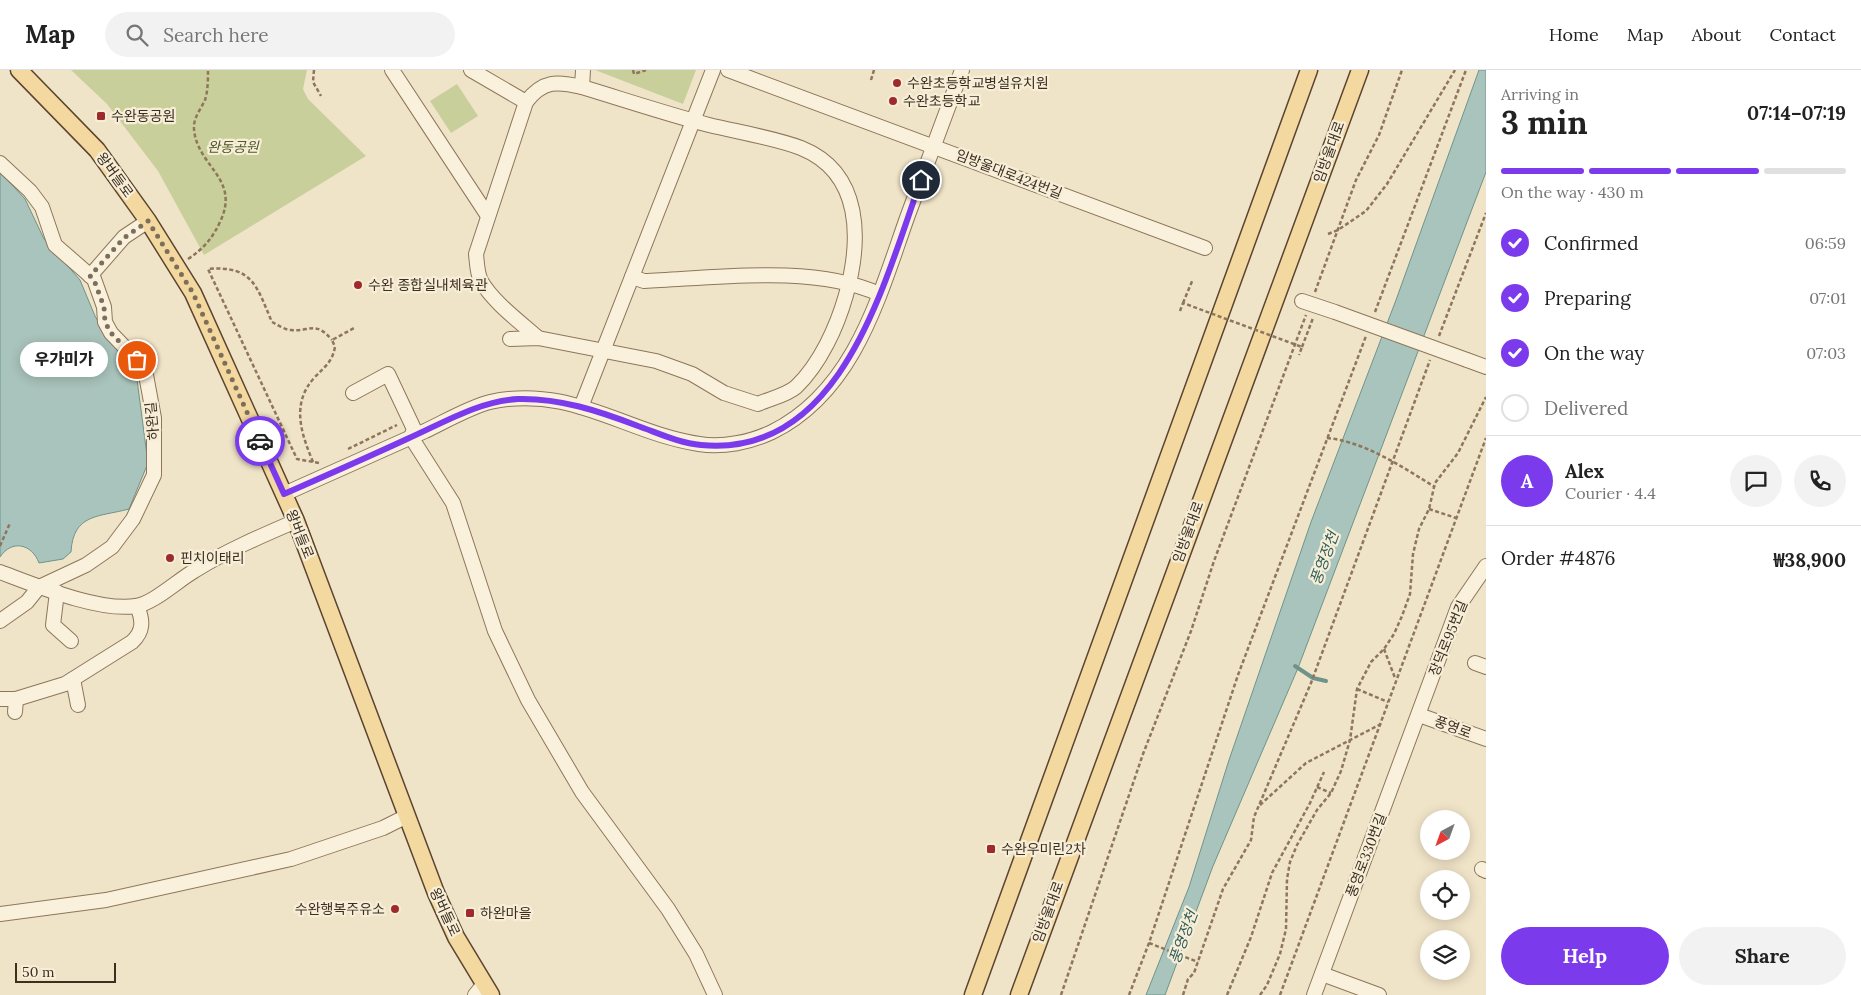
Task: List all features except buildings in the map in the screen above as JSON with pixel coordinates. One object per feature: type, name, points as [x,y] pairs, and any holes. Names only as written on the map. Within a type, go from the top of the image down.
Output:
[{"type":"main road","name":"왕버들로","points":[[20,70],[97,150],[148,221],[193,293],[296,521],[440,901],[483,991]]},
{"type":"main road","points":[[973,995],[1309,70]]},
{"type":"main road","name":"임방울대로","points":[[1018,995],[1360,70]]},
{"type":"street","points":[[392,70],[488,216]]},
{"type":"street","points":[[471,70],[526,102]]},
{"type":"street","points":[[582,88],[583,70]]},
{"type":"street","points":[[581,407],[713,70]]},
{"type":"street","name":"임방울대로424번길","points":[[728,70],[934,145],[1205,248]]},
{"type":"street","points":[[284,494],[488,402],[540,399],[581,407],[667,437],[701,445],[739,443],[759,438],[795,419],[825,394],[842,370],[867,327],[962,70]]},
{"type":"street","points":[[510,339],[538,338],[656,361],[692,374],[724,393],[758,404],[795,388],[820,357],[843,306],[853,270],[856,231],[852,202],[840,179],[824,161],[801,148],[693,121],[561,82],[536,89],[526,102],[476,254],[477,270],[482,281],[494,297],[538,338]]},
{"type":"street","name":"하완길","points":[[0,163],[30,191],[42,207],[55,245],[94,280],[104,307],[105,322],[111,333],[137,360],[146,375],[154,418],[154,475],[133,518],[112,547],[86,565],[39,587],[27,602],[0,621]]},
{"type":"street","points":[[90,276],[124,238],[148,221]]},
{"type":"street","points":[[632,278],[644,281],[785,274],[864,287],[879,294]]},
{"type":"street","points":[[1309,307],[1335,312],[1486,367]]},
{"type":"street","points":[[353,392],[388,374],[414,429],[411,437]]},
{"type":"street","points":[[411,437],[453,503],[495,631],[528,700],[582,792],[668,909],[696,954],[715,995]]},
{"type":"street","points":[[0,572],[39,587],[93,602],[123,607],[137,606],[147,602],[192,571],[234,548],[296,521]]},
{"type":"street","name":"장덕로95번길","points":[[1419,715],[1458,607],[1486,566]]},
{"type":"street","points":[[56,592],[53,625],[71,641]]},
{"type":"street","points":[[0,699],[16,706],[32,693],[65,684],[140,635],[142,619],[137,606]]},
{"type":"street","points":[[73,679],[78,705]]},
{"type":"street","name":"풍영로","points":[[1419,715],[1486,739]]},
{"type":"street","name":"풍영로330번길","points":[[1314,995],[1419,715]]},
{"type":"street","points":[[0,914],[106,900],[291,859],[383,828],[407,816]]},
{"type":"street","points":[[1322,974],[1379,995]]},
{"type":"path","points":[[177,267],[205,247],[226,208],[227,196],[201,149],[194,129],[196,117],[205,99],[208,70]]},
{"type":"path","points":[[314,70],[313,82],[321,96]]},
{"type":"path","points":[[633,70],[634,74],[646,70]]},
{"type":"path","points":[[870,80],[874,70]]},
{"type":"path","points":[[1061,995],[1143,754],[1191,631],[1226,528],[1356,180],[1379,135],[1402,70]]},
{"type":"path","points":[[1328,234],[1338,230],[1366,211],[1387,184],[1456,70]]},
{"type":"path","points":[[1372,319],[1466,70]]},
{"type":"path","points":[[1436,344],[1486,213]]},
{"type":"path","points":[[313,462],[302,433],[299,413],[307,387],[329,364],[335,347],[332,340],[326,333],[315,328],[292,330],[272,322],[254,281],[234,270],[208,269],[297,459],[313,462],[320,463]]},
{"type":"path","points":[[1180,311],[1194,279]]},
{"type":"path","points":[[1183,303],[1302,347]]},
{"type":"path","points":[[1299,355],[1309,307]]},
{"type":"path","points":[[332,340],[356,327]]},
{"type":"path","points":[[1129,995],[1149,943],[1238,675],[1369,328]]},
{"type":"path","points":[[1183,995],[1198,962],[1223,889],[1251,840],[1253,824],[1259,806],[1315,673],[1433,353]]},
{"type":"path","points":[[1260,995],[1268,985],[1280,954],[1286,929],[1287,879],[1290,862],[1297,844],[1317,810],[1330,793],[1341,771],[1350,740],[1357,689],[1371,662],[1384,649],[1394,634],[1410,594],[1414,546],[1419,528],[1429,509],[1435,483],[1466,438],[1486,398]]},
{"type":"path","points":[[345,450],[397,425],[393,416]]},
{"type":"path","points":[[1327,438],[1339,440],[1381,456],[1435,487]]},
{"type":"path","points":[[1280,995],[1486,438]]},
{"type":"path","points":[[1429,509],[1456,518]]},
{"type":"path","points":[[0,546],[10,523]]},
{"type":"path","points":[[1384,649],[1396,680]]},
{"type":"path","points":[[1357,689],[1388,702]]},
{"type":"path","points":[[1259,806],[1306,763],[1381,724]]},
{"type":"path","points":[[1227,995],[1251,937],[1272,873],[1318,787],[1324,772]]},
{"type":"path","points":[[1318,787],[1330,793]]},
{"type":"path","points":[[1149,943],[1161,946],[1198,962]]},
{"type":"green space","name":"완동공원","points":[[71,70],[307,70],[303,89],[308,99],[366,156],[204,255],[158,171],[107,104]]},
{"type":"green space","points":[[595,70],[696,70],[683,104]]},
{"type":"green space","points":[[457,84],[478,116],[451,133],[430,101]]},
{"type":"water","name":"풍영정천","points":[[1479,70],[1486,70],[1486,172],[1298,668],[1213,866],[1165,995],[1146,995],[1189,887],[1229,760],[1311,522],[1396,300]]},
{"type":"water","points":[[0,172],[25,199],[44,239],[80,280],[95,316],[107,337],[136,372],[148,463],[129,509],[98,516],[83,523],[73,539],[71,552],[63,559],[39,563],[32,552],[21,546],[10,548],[0,557]]},
{"type":"waterway","points":[[1295,666],[1313,678],[1326,681]]},
{"type":"way so far","points":[[137,360],[111,333],[105,322],[104,307],[99,293],[94,280],[90,276],[124,238],[148,221],[193,293],[260,441]]},
{"type":"place","name":"수완초등학교병설유치원","points":[[897,83]]},
{"type":"place","name":"수완초등학교","points":[[893,101]]},
{"type":"place","name":"수완동공원","points":[[101,116]]},
{"type":"place","name":"수완 종합실내체육관","points":[[358,285]]},
{"type":"place","name":"우가미가","points":[[137,360]]},
{"type":"place","name":"핀치이태리","points":[[170,558]]},
{"type":"place","name":"수완우미린2차","points":[[991,849]]},
{"type":"place","name":"수완행복주유소","points":[[395,909]]},
{"type":"place","name":"하완마을","points":[[470,913]]},
{"type":"route","points":[[260,441],[284,494],[488,402],[540,399],[569,403],[667,437],[701,445],[739,443],[759,438],[795,419],[812,406],[825,394],[842,370],[867,327],[921,180]]}]
